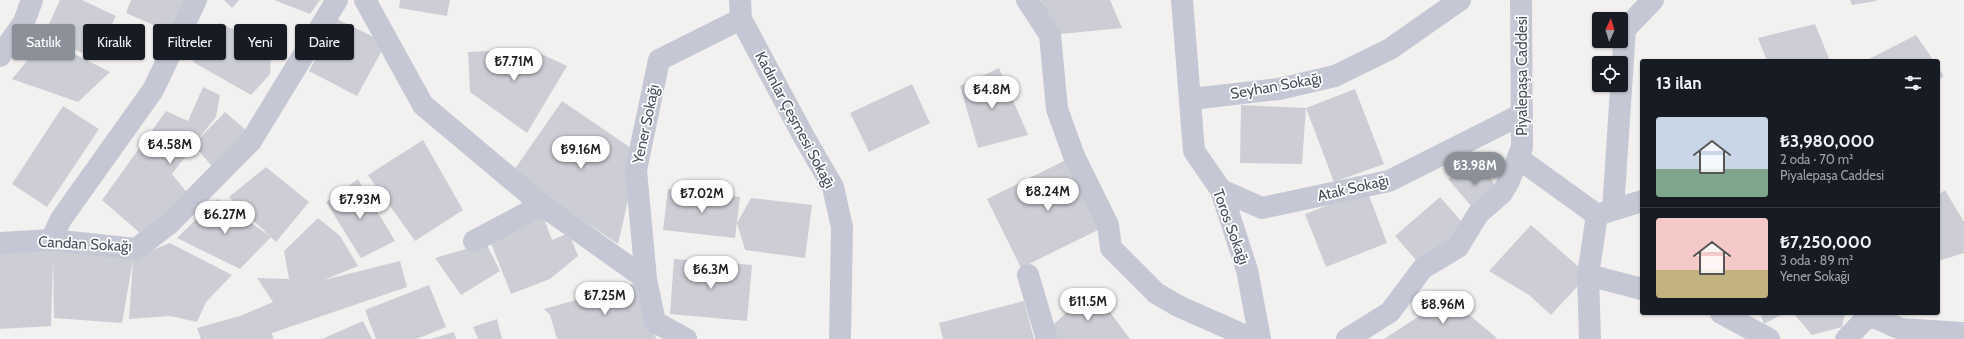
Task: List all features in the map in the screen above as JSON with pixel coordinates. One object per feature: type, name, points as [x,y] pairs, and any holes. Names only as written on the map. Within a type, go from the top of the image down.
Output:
[{"type":"street","points":[[0,56],[24,22],[32,0]]},
{"type":"street","points":[[51,240],[62,219],[153,90],[196,0]]},
{"type":"street","name":"Candan Sokağı","points":[[0,243],[51,240],[136,250],[169,224],[251,141],[337,0]]},
{"type":"street","points":[[365,0],[423,105],[542,206],[646,280],[655,322],[686,339]]},
{"type":"street","points":[[1026,0],[1050,35],[1057,109],[1074,156],[1108,225],[1111,248],[1156,293],[1178,306],[1253,339]]},
{"type":"street","name":"Toros Sokağı","points":[[1182,0],[1194,150],[1221,190],[1247,270],[1260,339]]},
{"type":"street","name":"Seyhan Sokağı","points":[[1190,99],[1279,89],[1335,76],[1390,48],[1460,0]]},
{"type":"street","name":"Piyalepaşa Caddesi","points":[[1347,339],[1390,312],[1423,268],[1458,247],[1478,214],[1502,193],[1509,181],[1522,147],[1521,0]]},
{"type":"street","points":[[1590,339],[1588,275],[1605,213],[1625,29],[1652,0]]},
{"type":"street","name":"Yener Sokağı","points":[[646,280],[636,170],[659,60],[741,9]]},
{"type":"street","name":"Kadınlar Çeşmesi Sokağı","points":[[741,9],[804,137],[833,187],[842,227],[840,339]]},
{"type":"street","name":"Atak Sokağı","points":[[1221,190],[1262,208],[1389,181],[1522,114]]},
{"type":"street","points":[[1518,158],[1605,213]]},
{"type":"street","points":[[1605,213],[1640,202]]},
{"type":"street","points":[[474,241],[542,206]]},
{"type":"street","points":[[1028,275],[1047,339]]},
{"type":"street","points":[[1588,275],[1640,288]]},
{"type":"street","points":[[1725,315],[1769,339]]},
{"type":"street","points":[[1846,339],[1867,315]]},
{"type":"street","points":[[1870,315],[1901,329],[1964,333]]},
{"type":"building","points":[[60,0],[82,0],[116,16],[112,24],[83,24],[83,53],[75,50],[75,24],[49,24]]},
{"type":"building","points":[[131,0],[192,0],[181,24],[153,25],[126,13]]},
{"type":"building","points":[[224,0],[239,0],[232,8]]},
{"type":"building","points":[[274,0],[320,0],[310,14]]},
{"type":"building","points":[[400,0],[450,0],[447,16],[399,8]]},
{"type":"building","points":[[1041,0],[1110,0],[1122,28],[1050,35]]},
{"type":"building","points":[[1850,0],[1876,0],[1876,1],[1852,5]]},
{"type":"building","points":[[337,19],[347,24],[334,24]]},
{"type":"building","points":[[1815,24],[1829,59],[1766,59],[1758,38]]},
{"type":"building","points":[[226,26],[234,29],[234,60],[271,60],[270,74],[251,95],[193,62],[194,60],[226,60]]},
{"type":"building","points":[[354,27],[386,43],[357,96],[309,71],[315,60],[354,60]]},
{"type":"building","points":[[1916,35],[1933,59],[1869,59]]},
{"type":"building","points":[[531,49],[567,66],[527,133],[470,92],[468,52]]},
{"type":"building","points":[[75,54],[83,58],[83,60],[86,60],[110,72],[78,102],[12,79],[28,60],[75,60]]},
{"type":"building","points":[[999,68],[1028,135],[978,148],[960,86]]},
{"type":"building","points":[[1940,70],[1944,76],[1940,79]]},
{"type":"building","points":[[912,84],[930,123],[869,152],[850,113]]},
{"type":"building","points":[[203,87],[220,95],[216,117],[195,143],[225,112],[247,131],[214,169],[194,145],[172,174],[193,200],[148,240],[102,200],[166,111],[188,121]]},
{"type":"building","points":[[1355,89],[1384,164],[1334,182],[1306,108]]},
{"type":"building","points":[[562,101],[631,148],[631,187],[618,244],[512,173]]},
{"type":"building","points":[[1241,105],[1306,108],[1302,164],[1240,163]]},
{"type":"building","points":[[63,106],[99,129],[47,207],[12,184]]},
{"type":"building","points":[[423,140],[463,210],[415,241],[368,175]]},
{"type":"building","points":[[1074,156],[1108,225],[1021,268],[987,199]]},
{"type":"building","points":[[1473,158],[1502,193],[1478,214],[1448,179]]},
{"type":"building","points":[[266,167],[309,202],[276,242],[229,197]]},
{"type":"building","points":[[358,179],[395,241],[361,258],[326,202]]},
{"type":"building","points":[[668,189],[740,197],[735,238],[663,230]]},
{"type":"building","points":[[1367,190],[1387,243],[1326,267],[1305,214]]},
{"type":"building","points":[[1945,190],[1964,222],[1964,253],[1940,260],[1940,194]]},
{"type":"building","points":[[1440,197],[1468,229],[1423,268],[1395,236]]},
{"type":"building","points":[[751,198],[812,205],[805,258],[745,250],[737,223]]},
{"type":"building","points":[[217,199],[271,237],[240,269],[177,238]]},
{"type":"building","points":[[543,216],[552,240],[569,233],[578,256],[550,279],[511,294],[489,238]]},
{"type":"building","points":[[318,218],[340,236],[358,266],[324,280],[400,261],[407,287],[272,333],[273,339],[201,339],[197,328],[240,316],[273,302],[257,278],[289,279],[284,251]]},
{"type":"building","points":[[1531,225],[1588,275],[1551,315],[1529,295],[1489,271]]},
{"type":"building","points":[[170,243],[232,275],[206,302],[197,322],[170,316],[129,319],[133,260],[122,323],[54,318],[53,260],[51,326],[0,329],[0,249],[54,249],[133,258]]},
{"type":"building","points":[[486,243],[500,271],[461,295],[435,258]]},
{"type":"building","points":[[674,259],[752,265],[747,321],[670,314]]},
{"type":"building","points":[[640,282],[656,339],[557,339],[550,315],[544,309]]},
{"type":"building","points":[[429,285],[446,327],[417,339],[376,339],[365,310]]},
{"type":"building","points":[[1092,288],[1130,339],[1053,339],[1049,329]]},
{"type":"building","points":[[1448,297],[1498,339],[1384,339]]},
{"type":"building","points":[[1024,301],[1034,339],[943,339],[939,323]]},
{"type":"building","points":[[1761,315],[1781,315],[1764,324]]},
{"type":"building","points":[[1795,315],[1845,315],[1842,327],[1812,335]]},
{"type":"building","points":[[497,319],[502,339],[478,339],[473,327]]},
{"type":"building","points":[[363,321],[372,339],[322,339]]},
{"type":"building","points":[[454,332],[456,339],[431,339]]}]
